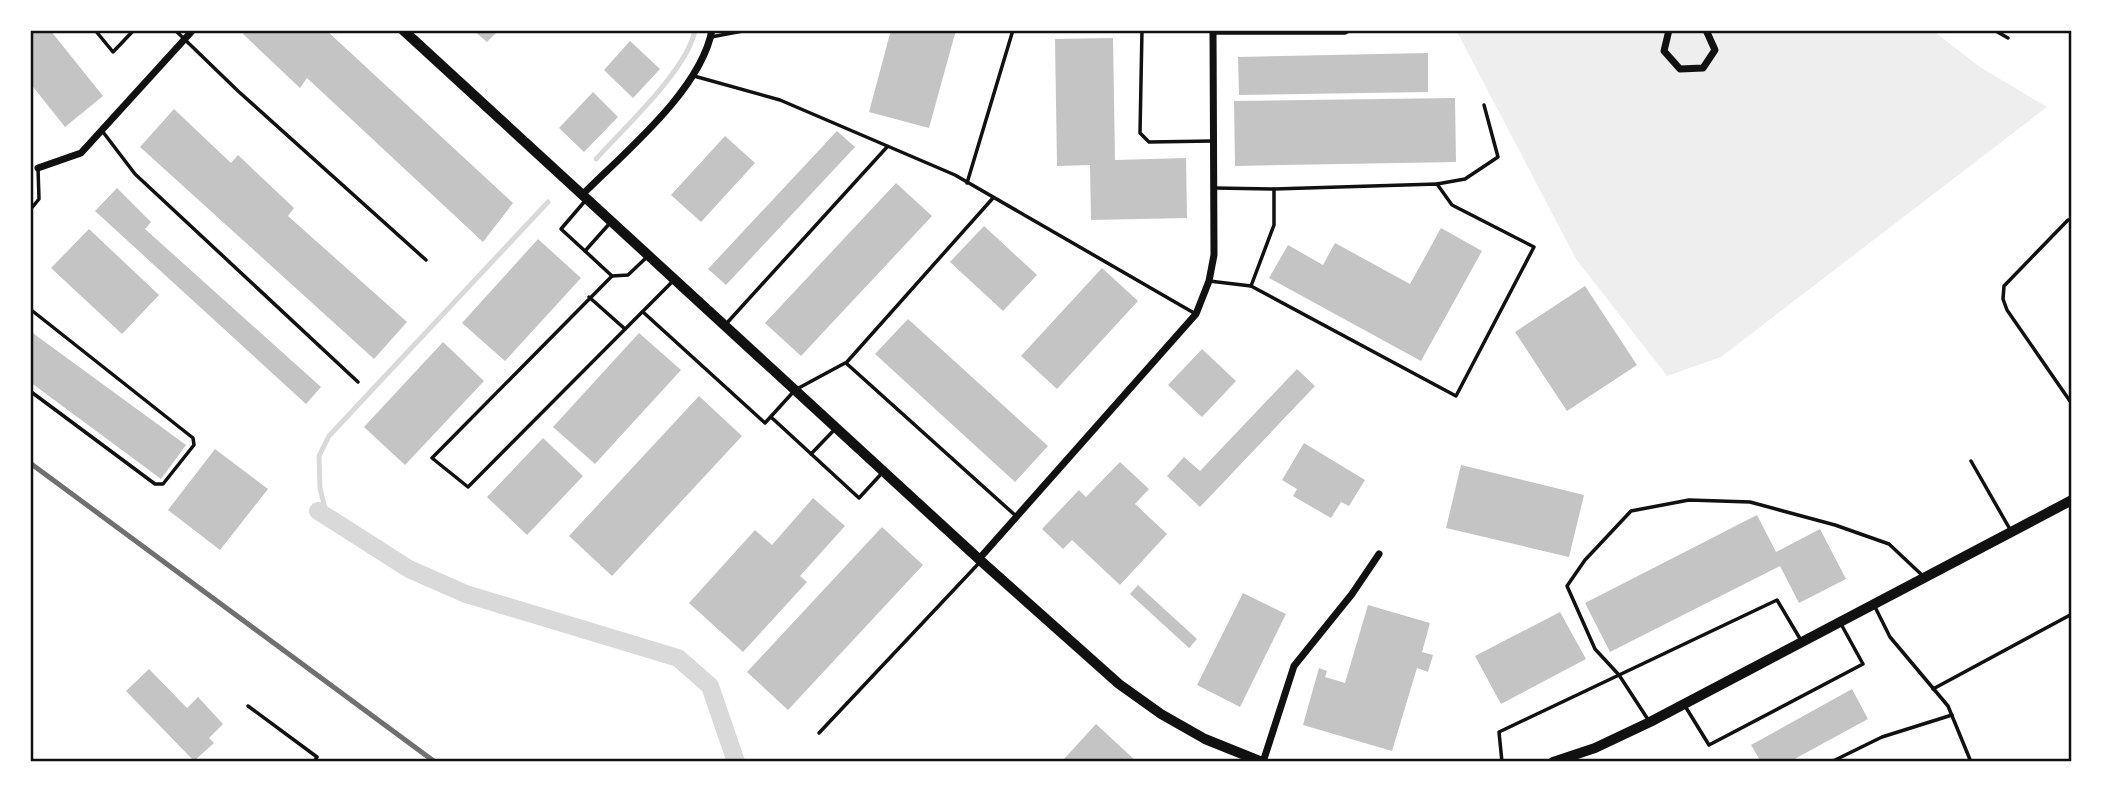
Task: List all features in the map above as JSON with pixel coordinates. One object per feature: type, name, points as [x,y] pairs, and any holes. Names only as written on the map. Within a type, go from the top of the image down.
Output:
[{"type":"main road","points":[[402,30],[1119,684],[1161,714],[1205,739],[1262,762]]},
{"type":"main road","points":[[1553,762],[1595,748],[1650,722],[2072,500]]},
{"type":"street","points":[[38,168],[81,153],[193,30]]},
{"type":"street","points":[[1669,30],[1664,51],[1680,69],[1703,68],[1715,50],[1706,30]]},
{"type":"street","points":[[980,560],[1196,314],[1209,281],[1214,255],[1213,31]]},
{"type":"street","points":[[585,197],[669,107],[694,76],[709,46],[712,33]]},
{"type":"street","points":[[1262,762],[1294,666],[1352,594],[1379,554]]},
{"type":"lane","points":[[95,30],[113,52],[134,30]]},
{"type":"lane","points":[[175,30],[238,91],[426,260]]},
{"type":"lane","points":[[712,33],[748,30]]},
{"type":"lane","points":[[967,183],[1013,30]]},
{"type":"lane","points":[[1142,30],[1140,133],[1149,142],[1215,141]]},
{"type":"lane","points":[[1213,31],[1345,33],[1351,30]]},
{"type":"lane","points":[[1994,30],[2008,37]]},
{"type":"lane","points":[[694,76],[780,100],[967,183],[1196,314]]},
{"type":"lane","points":[[1215,188],[1437,184],[1465,179],[1498,157],[1484,105]]},
{"type":"lane","points":[[101,130],[135,174],[358,382]]},
{"type":"lane","points":[[725,326],[887,147]]},
{"type":"lane","points":[[30,210],[39,199],[38,168]]},
{"type":"lane","points":[[1209,281],[1251,286],[1456,396],[1534,247],[1452,205],[1437,184]]},
{"type":"lane","points":[[1251,286],[1275,225],[1274,189]]},
{"type":"lane","points":[[585,197],[561,229],[612,276]]},
{"type":"lane","points":[[643,312],[765,423],[795,390],[846,363],[993,198]]},
{"type":"lane","points":[[2072,220],[2067,220],[2004,286],[2003,299],[2007,310],[2072,404]]},
{"type":"lane","points":[[585,251],[611,222]]},
{"type":"lane","points":[[648,256],[628,275],[612,276],[589,297],[432,457],[468,487],[675,280]]},
{"type":"lane","points":[[589,297],[625,329]]},
{"type":"lane","points":[[30,309],[193,438],[194,445],[163,484],[155,485],[30,391]]},
{"type":"lane","points":[[846,363],[1018,517]]},
{"type":"lane","points":[[771,417],[859,498],[883,471]]},
{"type":"lane","points":[[811,454],[836,428]]},
{"type":"lane","points":[[1971,461],[2012,533]]},
{"type":"lane","points":[[1650,722],[1619,675],[1595,649],[1567,586],[1585,560],[1631,511],[1689,500],[1750,502],[1889,544],[1926,578]]},
{"type":"lane","points":[[819,733],[980,560]]},
{"type":"lane","points":[[1502,762],[1499,732],[1777,600],[1802,643]]},
{"type":"lane","points":[[1874,605],[1890,637],[1948,706],[1972,762]]},
{"type":"lane","points":[[1932,687],[2072,614]]},
{"type":"lane","points":[[1684,704],[1709,745],[1863,664],[1840,623]]},
{"type":"lane","points":[[248,706],[317,757],[313,762]]},
{"type":"lane","points":[[1830,762],[1882,737],[1952,715]]},
{"type":"shaded area","points":[[1456,30],[1932,30],[1980,67],[2047,107],[1721,357],[1667,376],[1576,259]]},
{"type":"building","points":[[30,30],[50,30],[103,96],[65,127],[30,83]]},
{"type":"building","points":[[247,30],[326,30],[513,203],[483,242],[307,78],[300,88],[243,34]]},
{"type":"building","points":[[473,30],[499,30],[487,42]]},
{"type":"building","points":[[891,30],[956,30],[929,128],[869,112]]},
{"type":"building","points":[[1113,38],[1115,160],[1186,158],[1187,218],[1091,220],[1090,165],[1057,166],[1055,39]]},
{"type":"building","points":[[630,41],[660,69],[633,98],[604,70]]},
{"type":"building","points":[[1428,53],[1428,92],[1239,95],[1238,57]]},
{"type":"building","points":[[593,92],[618,117],[584,152],[559,128]]},
{"type":"building","points":[[1455,98],[1456,162],[1235,166],[1234,101]]},
{"type":"building","points":[[174,109],[231,163],[238,155],[294,208],[288,216],[407,322],[374,359],[140,147]]},
{"type":"building","points":[[837,131],[855,147],[726,285],[708,269]]},
{"type":"building","points":[[725,136],[755,163],[701,222],[671,195]]},
{"type":"building","points":[[896,183],[932,216],[801,356],[765,323]]},
{"type":"building","points":[[117,188],[151,222],[145,229],[321,387],[306,404],[95,211]]},
{"type":"building","points":[[984,226],[1037,275],[1003,311],[950,262]]},
{"type":"building","points":[[1441,228],[1482,251],[1421,361],[1269,278],[1288,245],[1323,265],[1335,243],[1410,284]]},
{"type":"building","points":[[89,229],[159,295],[122,334],[51,268]]},
{"type":"building","points":[[538,239],[581,278],[505,361],[462,323]]},
{"type":"building","points":[[1102,268],[1138,301],[1057,389],[1021,356]]},
{"type":"building","points":[[1585,286],[1637,365],[1567,411],[1515,332]]},
{"type":"building","points":[[908,319],[1048,446],[1015,482],[875,354]]},
{"type":"building","points":[[30,331],[186,445],[161,479],[30,382]]},
{"type":"building","points":[[639,333],[681,370],[595,464],[553,427]]},
{"type":"building","points":[[443,342],[484,381],[405,465],[364,427]]},
{"type":"building","points":[[1202,349],[1236,381],[1202,417],[1168,385]]},
{"type":"building","points":[[1297,369],[1315,386],[1200,507],[1167,476],[1184,457],[1200,471]]},
{"type":"building","points":[[699,396],[742,436],[612,576],[569,536]]},
{"type":"building","points":[[543,438],[583,476],[527,535],[487,497]]},
{"type":"building","points":[[1304,443],[1365,480],[1349,506],[1341,502],[1331,518],[1293,496],[1297,489],[1282,480]]},
{"type":"building","points":[[215,449],[268,489],[220,550],[168,510]]},
{"type":"building","points":[[1120,462],[1149,489],[1135,504],[1167,534],[1120,585],[1072,540],[1063,549],[1042,529],[1079,490],[1086,497]]},
{"type":"building","points":[[1461,465],[1584,495],[1569,557],[1446,528]]},
{"type":"building","points":[[813,498],[845,526],[800,576],[807,582],[743,652],[689,603],[755,530],[772,545]]},
{"type":"building","points":[[1757,515],[1776,552],[1820,529],[1846,579],[1799,603],[1780,566],[1610,652],[1585,603]]},
{"type":"building","points":[[882,527],[923,565],[788,710],[747,672]]},
{"type":"building","points":[[1138,585],[1197,639],[1189,648],[1130,594]]},
{"type":"building","points":[[1243,593],[1286,614],[1240,707],[1197,685]]},
{"type":"building","points":[[1368,605],[1430,623],[1422,652],[1433,655],[1428,672],[1417,668],[1392,751],[1303,725],[1319,668],[1327,671],[1325,677],[1345,683]]},
{"type":"building","points":[[1560,612],[1586,659],[1501,704],[1475,656]]},
{"type":"building","points":[[149,669],[187,708],[198,697],[223,724],[209,738],[214,743],[194,761],[126,691]]},
{"type":"building","points":[[1852,689],[1868,719],[1789,762],[1761,762],[1751,745]]},
{"type":"building","points":[[1096,724],[1137,762],[1068,762],[1064,759]]},
{"type":"waterway","points":[[596,159],[668,80],[681,62],[695,30]]},
{"type":"waterway","points":[[327,517],[320,488],[319,456],[329,436],[548,202]]},
{"type":"waterway","points":[[318,511],[409,569],[466,594],[678,658],[710,686],[736,762]]},
{"type":"railway","points":[[30,463],[435,762]]}]
